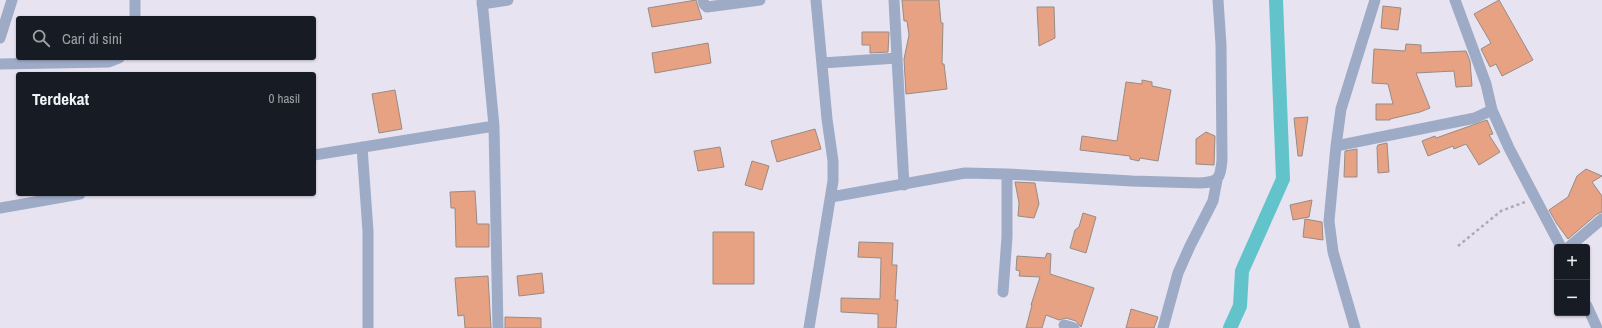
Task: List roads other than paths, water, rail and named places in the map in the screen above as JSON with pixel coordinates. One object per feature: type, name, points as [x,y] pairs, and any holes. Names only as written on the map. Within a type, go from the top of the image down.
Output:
[{"type":"street","points":[[0,38],[12,0]]},
{"type":"street","points":[[135,0],[135,16]]},
{"type":"street","points":[[498,328],[494,126],[482,2],[508,0]]},
{"type":"street","points":[[703,0],[707,7],[760,0]]},
{"type":"street","points":[[809,328],[822,241],[831,197],[833,161],[816,0]]},
{"type":"street","points":[[894,0],[904,185]]},
{"type":"street","points":[[1163,328],[1178,273],[1190,246],[1214,201],[1217,180],[1220,175],[1222,160],[1221,45],[1218,0]]},
{"type":"street","points":[[1355,328],[1333,252],[1329,221],[1341,109],[1375,0]]},
{"type":"street","points":[[1455,0],[1484,79],[1492,110],[1509,148],[1559,244]]},
{"type":"street","points":[[822,63],[898,58]]},
{"type":"street","points":[[5,64],[109,62],[114,60]]},
{"type":"street","points":[[1336,146],[1468,119],[1492,110]]},
{"type":"street","points":[[316,155],[494,126]]},
{"type":"street","points":[[362,147],[368,231],[368,328]]},
{"type":"street","points":[[831,197],[965,173],[1200,183],[1217,180]]},
{"type":"street","points":[[1003,292],[1007,237],[1007,174]]},
{"type":"street","points":[[0,208],[69,196]]},
{"type":"street","points":[[1573,244],[1602,219]]},
{"type":"street","points":[[1590,313],[1597,328]]},
{"type":"waterway","points":[[1230,328],[1240,306],[1242,271],[1283,179],[1276,0]]}]
